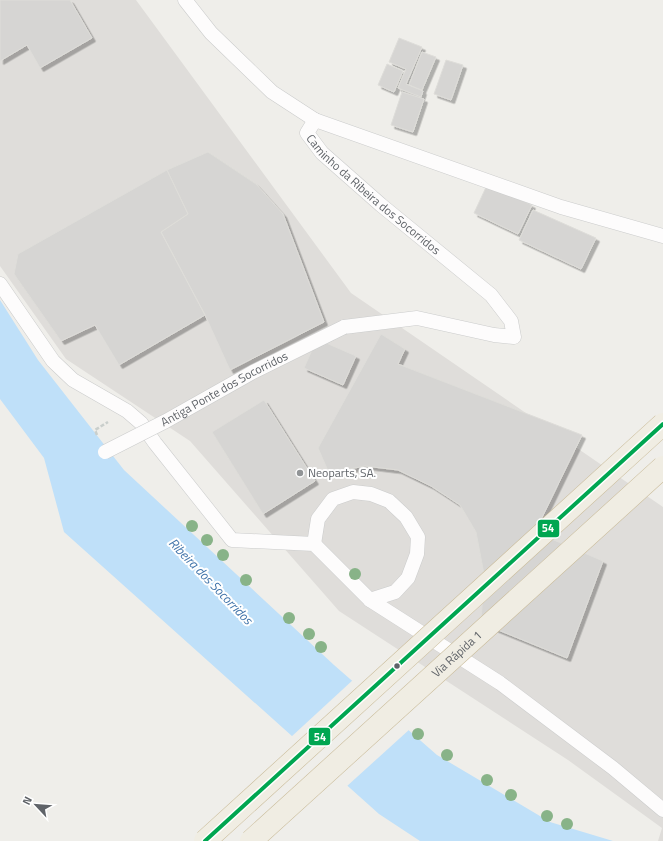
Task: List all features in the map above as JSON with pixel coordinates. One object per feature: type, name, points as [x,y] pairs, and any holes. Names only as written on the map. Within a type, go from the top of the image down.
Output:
[{"type":"highway","points":[[205,841],[663,424]]},
{"type":"highway","name":"Via Rápida 1","points":[[251,841],[663,467]]},
{"type":"lane","points":[[185,0],[211,33],[272,92],[315,120]]},
{"type":"lane","name":"Caminho da Ribeira dos Socorridos","points":[[344,327],[417,318],[494,335],[514,337],[511,321],[491,295],[381,205],[322,153],[307,133],[315,120],[561,207],[663,236]]},
{"type":"lane","points":[[0,284],[53,361],[73,380],[127,411],[141,424],[232,540],[314,544],[370,600],[500,683],[613,768],[663,810]]},
{"type":"lane","name":"Antiga Ponte dos Socorridos","points":[[105,452],[166,422],[253,372],[344,327]]},
{"type":"lane","points":[[314,544],[318,519],[333,499],[352,492],[371,494],[389,501],[406,517],[418,537],[417,554],[408,578],[395,592],[370,600]]},
{"type":"shaded area","points":[[0,0],[136,0],[351,293],[663,507],[663,841],[658,841],[662,828],[568,760],[339,611],[190,441],[66,359],[0,266]]},
{"type":"water","name":"Ribeira dos Socorridos","points":[[0,300],[38,360],[124,470],[334,665],[437,755],[550,822],[613,841],[420,841],[379,814],[64,532],[44,458],[0,399]]},
{"type":"pier","points":[[354,679],[410,729],[346,787],[291,737]]},
{"type":"building","points":[[0,0],[70,0],[92,38],[40,68],[27,45],[0,61]]},
{"type":"building","points":[[399,38],[422,47],[406,84],[423,91],[421,97],[398,88],[406,69],[389,62]]},
{"type":"building","points":[[422,52],[436,57],[422,90],[409,85]]},
{"type":"building","points":[[446,60],[463,65],[451,100],[434,94]]},
{"type":"building","points":[[387,64],[403,71],[394,92],[378,85]]},
{"type":"building","points":[[402,92],[424,99],[413,132],[391,125]]},
{"type":"building","points":[[208,152],[256,184],[283,214],[324,322],[230,370],[205,315],[161,232],[188,214],[167,170]]},
{"type":"building","points":[[167,170],[188,214],[161,232],[205,315],[119,365],[95,325],[61,341],[14,274],[18,254]]},
{"type":"building","points":[[487,185],[532,205],[518,234],[474,213]]},
{"type":"building","points":[[533,210],[596,238],[581,269],[519,240]]},
{"type":"building","points":[[381,334],[405,349],[398,364],[582,435],[535,532],[603,561],[567,658],[481,623],[484,574],[476,532],[460,505],[431,486],[398,470],[365,466],[329,473],[318,448]]},
{"type":"building","points":[[317,339],[356,356],[343,385],[304,368]]},
{"type":"building","points":[[264,400],[315,481],[263,514],[212,432]]},
{"type":"transit line","name":"54","points":[[205,841],[663,424]]},
{"type":"place","name":"Neoparts, SA.","points":[[300,473]]}]
